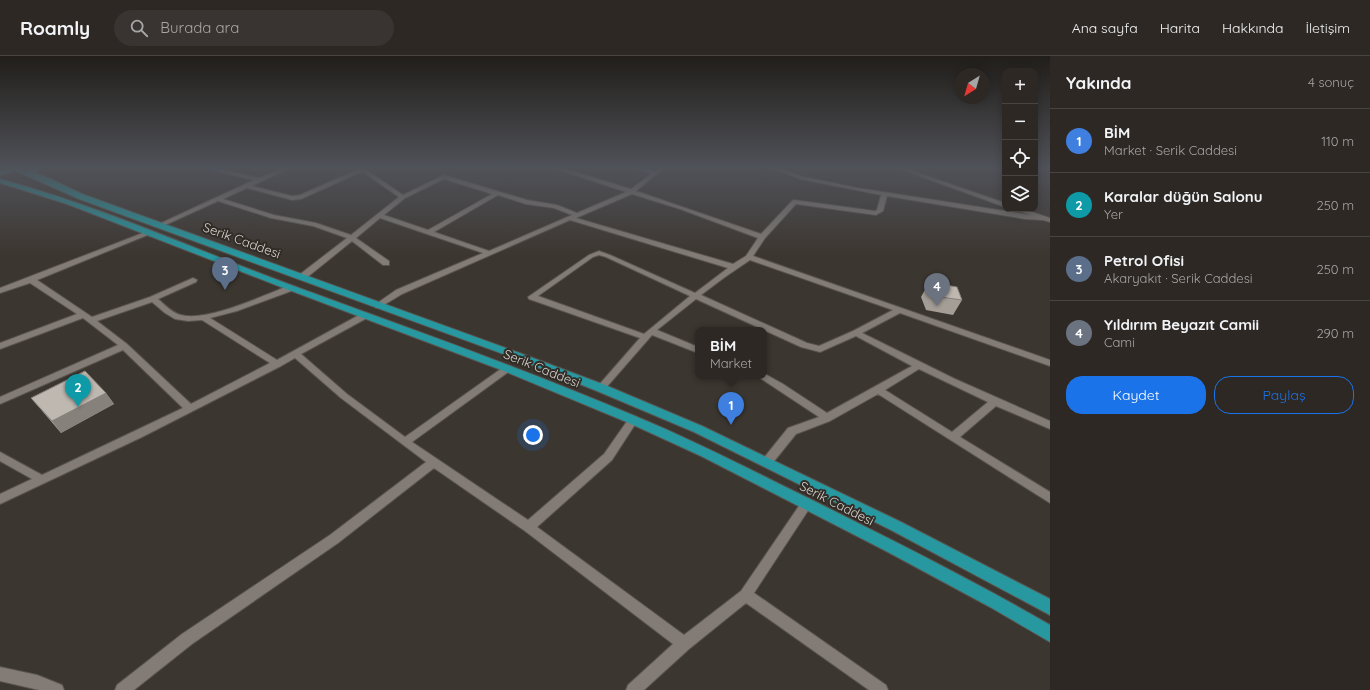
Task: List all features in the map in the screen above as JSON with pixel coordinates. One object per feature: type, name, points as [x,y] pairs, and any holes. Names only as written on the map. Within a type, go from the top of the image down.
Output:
[{"type":"highway","name":"Serik Caddesi","points":[[56,198],[364,316],[508,368],[633,420],[705,452],[807,503],[996,602],[1050,634]]},
{"type":"highway","name":"Serik Caddesi","points":[[84,198],[521,357],[601,388],[698,429],[896,526],[998,578],[1050,607]]},
{"type":"street","points":[[161,226],[221,198]]},
{"type":"street","points":[[302,277],[402,198]]},
{"type":"street","points":[[430,232],[490,198]]},
{"type":"street","points":[[509,198],[526,202],[555,206],[577,215]]},
{"type":"street","points":[[379,306],[399,292],[618,198]]},
{"type":"street","points":[[648,198],[762,236]]},
{"type":"street","points":[[601,388],[648,334],[749,257],[762,236],[796,202],[876,213],[880,211],[883,198]]},
{"type":"street","points":[[901,198],[1025,217],[1047,219]]},
{"type":"street","points":[[984,198],[1002,204]]},
{"type":"street","points":[[218,199],[274,217],[314,224],[351,237],[386,263]]},
{"type":"street","points":[[1027,212],[1047,219]]},
{"type":"street","points":[[379,216],[490,253]]},
{"type":"street","points":[[569,218],[734,267]]},
{"type":"street","points":[[0,291],[148,233]]},
{"type":"street","points":[[695,349],[532,297],[590,256],[599,253],[764,327]]},
{"type":"street","points":[[749,257],[1050,364]]},
{"type":"street","points":[[31,280],[91,320],[124,346],[189,408]]},
{"type":"street","points":[[91,320],[153,299],[193,280]]},
{"type":"street","points":[[153,299],[166,310],[179,317],[205,318],[291,288]]},
{"type":"street","points":[[767,328],[804,345],[820,349],[856,333],[900,310]]},
{"type":"street","points":[[0,346],[83,315]]},
{"type":"street","points":[[0,499],[42,480],[278,364],[364,316]]},
{"type":"street","points":[[205,318],[278,364]]},
{"type":"street","points":[[856,333],[918,366],[994,402],[1050,426]]},
{"type":"street","points":[[0,401],[124,346]]},
{"type":"street","points":[[296,354],[344,396],[405,442],[529,526],[684,644]]},
{"type":"street","points":[[767,462],[792,431],[827,418],[918,366]]},
{"type":"street","points":[[405,442],[508,368]]},
{"type":"street","points":[[767,379],[827,418]]},
{"type":"street","points":[[878,390],[1050,498]]},
{"type":"street","points":[[953,437],[994,402]]},
{"type":"street","points":[[529,526],[608,457],[633,420]]},
{"type":"street","points":[[0,456],[42,480]]},
{"type":"street","points":[[122,690],[187,639],[334,539],[434,462]]},
{"type":"street","points":[[633,690],[684,644],[746,595],[807,503]]},
{"type":"street","points":[[746,595],[881,690]]},
{"type":"street","points":[[0,674],[37,682],[58,690]]},
{"type":"building","points":[[929,282],[957,287],[962,300],[934,296]]},
{"type":"building","points":[[85,371],[106,393],[52,421],[31,398]]},
{"type":"place","name":"Petrol Ofisi","points":[[225,290]]},
{"type":"place","name":"Yıldırım Beyazıt Camii","points":[[937,306]]},
{"type":"place","name":"Karalar düğün Salonu","points":[[78,407]]},
{"type":"place","name":"BİM","points":[[731,425]]}]
